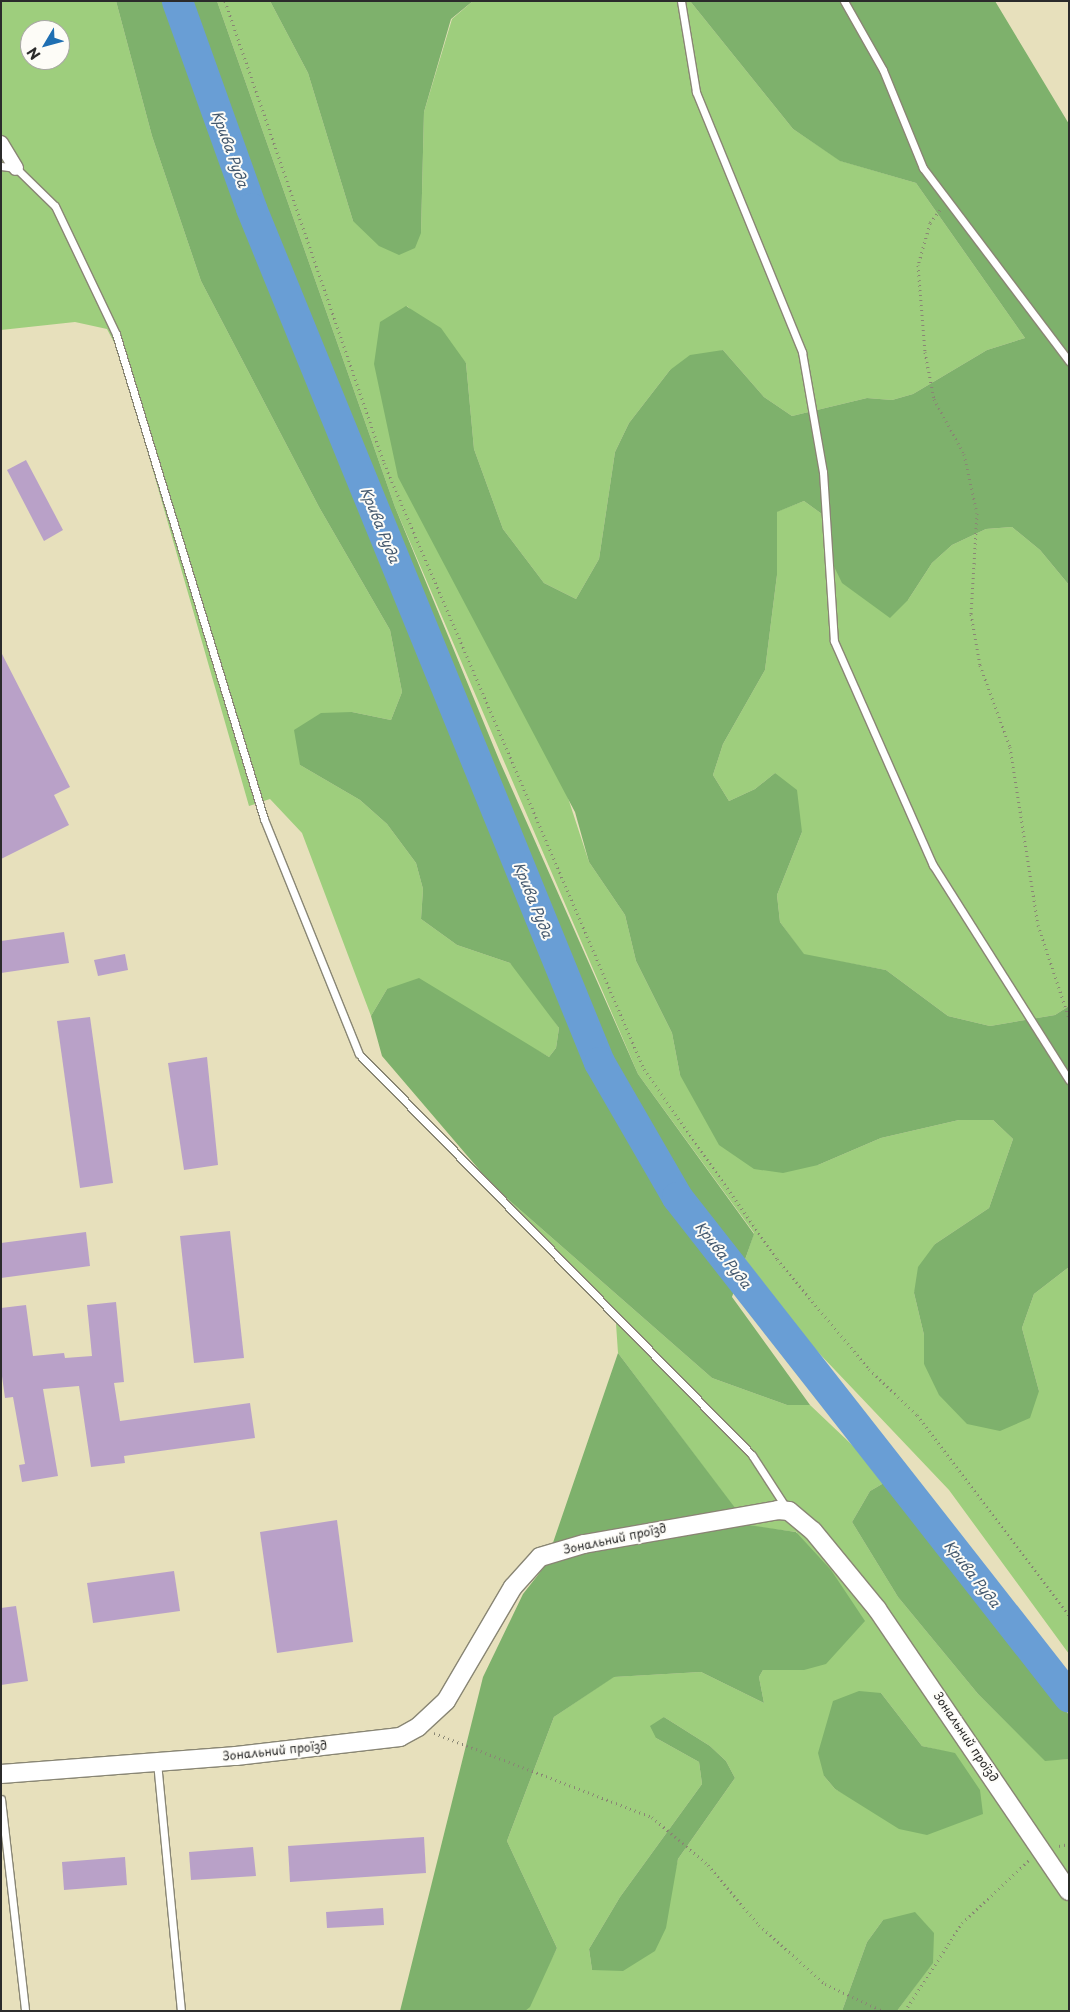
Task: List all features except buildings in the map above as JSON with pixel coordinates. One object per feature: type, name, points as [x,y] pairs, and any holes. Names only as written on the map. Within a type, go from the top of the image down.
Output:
[{"type":"street","points":[[1,143],[16,168]]},
{"type":"street","name":"Зональний проїзд","points":[[1,1774],[384,1740],[418,1728],[446,1701],[513,1586],[540,1557],[584,1544],[766,1509],[789,1512],[813,1531],[877,1609],[1043,1850],[1069,1891]]},
{"type":"lane","points":[[681,1],[696,92],[802,352],[823,472],[834,641],[933,864],[1069,1080]]},
{"type":"lane","points":[[844,1],[883,70],[923,168],[946,202],[1069,361]]},
{"type":"lane","points":[[1,166],[16,168],[55,206],[116,334],[264,818],[359,1054],[752,1455],[789,1512]]},
{"type":"lane","points":[[157,1761],[181,2011]]},
{"type":"lane","points":[[1,1799],[25,2011]]},
{"type":"path","points":[[225,1],[384,463],[644,1069],[777,1259],[869,1368],[917,1415],[1069,1615]]},
{"type":"path","points":[[946,202],[930,223],[918,265],[925,352],[934,399],[964,454],[977,513],[971,614],[980,665],[1010,747],[1038,925],[1069,1018]]},
{"type":"path","points":[[418,1728],[652,1817],[708,1865],[760,1925],[825,1984],[884,2011]]},
{"type":"path","points":[[905,2011],[962,1923],[1012,1872],[1043,1850],[1069,1844]]},
{"type":"green space","points":[[1,1],[116,1],[152,136],[201,281],[319,507],[390,630],[402,692],[391,720],[352,712],[300,765],[360,800],[387,824],[416,863],[423,889],[421,919],[457,945],[510,963],[520,971],[559,1028],[556,1048],[549,1057],[494,1026],[387,989],[371,1016],[302,833],[270,799],[249,806],[119,352],[107,329],[75,322],[1,330]]},
{"type":"green space","points":[[116,1],[217,1],[395,507],[500,762],[638,1074],[754,1234],[732,1297],[810,1405],[787,1405],[712,1378],[494,1187],[382,1056],[371,1016],[387,989],[419,978],[549,1057],[556,1048],[559,1028],[510,963],[457,945],[421,919],[423,889],[416,863],[387,824],[360,800],[300,765],[294,730],[321,713],[352,712],[391,720],[402,692],[390,630],[319,507],[201,281],[152,136]]},
{"type":"green space","points":[[217,1],[270,1],[308,73],[353,221],[421,233],[424,112],[452,19],[473,1],[690,1],[793,129],[841,161],[916,183],[1025,338],[987,350],[913,394],[892,400],[867,398],[792,416],[764,397],[723,350],[670,370],[629,423],[615,452],[599,559],[576,599],[544,583],[503,529],[474,449],[466,363],[407,306],[589,862],[625,915],[636,961],[672,1033],[680,1075],[818,1165],[881,1138],[959,1120],[993,1120],[1013,1139],[989,1208],[935,1244],[914,1293],[924,1335],[924,1364],[1039,1391],[1022,1328],[1034,1294],[1069,1267],[1069,1654],[949,1490],[797,1330],[745,1260],[754,1233],[638,1074],[395,507]]},
{"type":"green space","points":[[270,1],[473,1],[451,19],[424,112],[421,233],[415,248],[399,255],[379,246],[353,221],[308,73]]},
{"type":"green space","points":[[690,1],[995,1],[1069,124],[1069,585],[1040,550],[1012,527],[986,529],[952,545],[932,563],[908,600],[890,618],[842,583],[827,552],[826,517],[804,501],[777,512],[777,575],[765,670],[723,744],[713,775],[729,801],[755,789],[775,773],[797,790],[802,832],[777,895],[780,922],[804,954],[886,970],[948,1016],[990,1026],[1055,1015],[1069,1006],[1069,1267],[1034,1294],[1022,1328],[1039,1391],[1030,1418],[1000,1431],[967,1424],[939,1395],[924,1364],[924,1335],[914,1293],[918,1267],[935,1244],[989,1208],[1013,1139],[993,1120],[959,1120],[881,1138],[818,1165],[783,1173],[754,1169],[719,1145],[680,1075],[672,1033],[636,961],[625,915],[589,862],[575,812],[398,477],[374,364],[380,322],[406,306],[441,328],[466,363],[474,449],[503,529],[544,583],[576,599],[599,559],[615,452],[629,423],[670,370],[690,355],[723,350],[764,397],[792,416],[867,398],[892,400],[913,394],[987,350],[1025,338],[916,183],[840,161],[793,129]]},
{"type":"green space","points":[[804,501],[826,517],[908,600],[932,563],[952,545],[986,529],[1012,527],[1040,550],[1069,585],[1069,1006],[1055,1015],[990,1026],[948,1016],[886,970],[804,955],[780,922],[777,895],[802,832],[775,773],[755,789],[729,801],[713,775],[723,744],[765,670],[777,575],[776,512]]},
{"type":"green space","points":[[494,1187],[712,1378],[787,1405],[810,1405],[889,1480],[870,1491],[852,1522],[898,1597],[978,1694],[1045,1760],[1069,1759],[1069,2011],[897,2011],[933,1962],[883,1920],[867,1942],[842,2011],[525,2011],[557,1948],[507,1841],[554,1717],[613,1677],[701,1672],[764,1703],[759,1677],[763,1670],[804,1670],[797,1532],[748,1526],[618,1353],[615,1309]],"holes":[[[881,1693],[922,1746],[955,1754],[857,1801],[835,1789],[824,1776]],[[664,1717],[710,1746],[726,1761],[735,1778],[678,1859],[670,1892],[592,1970],[589,1949],[620,1897],[702,1784],[699,1762],[656,1738]]]},
{"type":"green space","points":[[618,1353],[748,1525],[796,1532],[831,1570],[865,1621],[826,1664],[804,1670],[763,1670],[759,1677],[764,1703],[701,1672],[614,1677],[554,1717],[507,1841],[557,1948],[530,2007],[525,2011],[400,2011],[483,1677],[523,1594],[545,1566]]},
{"type":"green space","points":[[889,1480],[1069,1715],[1069,1759],[1045,1761],[978,1694],[898,1597],[852,1522],[870,1491]]},
{"type":"green space","points":[[859,1691],[881,1693],[922,1746],[955,1753],[980,1790],[983,1814],[927,1835],[899,1829],[835,1789],[824,1776],[818,1753],[833,1701]]},
{"type":"green space","points":[[664,1717],[710,1746],[726,1761],[735,1778],[678,1859],[666,1928],[655,1951],[623,1971],[592,1970],[589,1949],[620,1897],[702,1784],[699,1762],[656,1738],[650,1726]]},
{"type":"green space","points":[[915,1912],[934,1933],[933,1963],[897,2011],[842,2011],[867,1942],[883,1920]]},
{"type":"waterway","name":"Крива Руда","points":[[177,1],[251,208],[599,1062],[677,1197],[1069,1697]]}]
